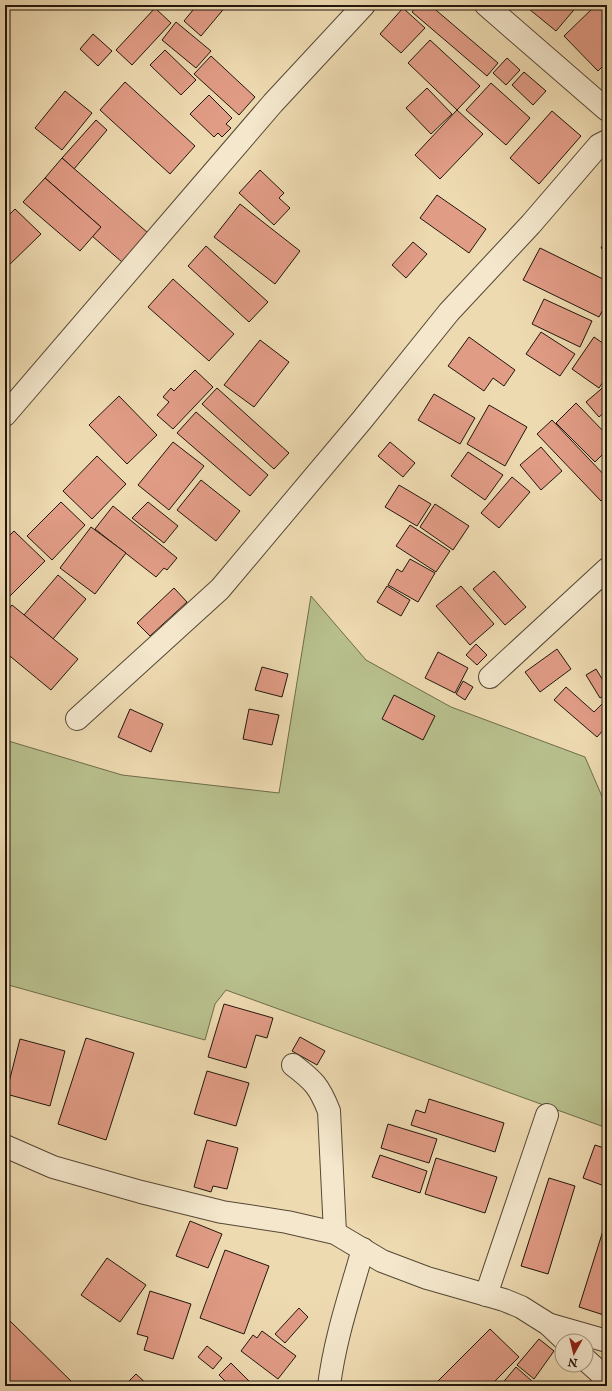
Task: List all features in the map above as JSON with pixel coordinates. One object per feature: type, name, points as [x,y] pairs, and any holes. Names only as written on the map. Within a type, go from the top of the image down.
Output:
[{"type":"street","points":[[5,415],[273,103],[364,5]]},
{"type":"street","points":[[486,5],[607,110]]},
{"type":"street","points":[[77,719],[220,589],[357,426],[449,312],[531,224],[600,145],[607,141]]},
{"type":"street","points":[[490,677],[607,569]]},
{"type":"street","points":[[293,1065],[315,1082],[323,1095],[329,1111],[335,1233]]},
{"type":"street","points":[[486,1295],[547,1115]]},
{"type":"street","points":[[5,1146],[53,1167],[141,1192],[222,1212],[287,1222],[335,1233],[390,1264],[427,1278],[504,1300],[521,1307],[548,1324],[558,1333]]},
{"type":"street","points":[[329,1386],[332,1357],[339,1326],[363,1249]]},
{"type":"street","points":[[548,1324],[607,1341]]},
{"type":"street","points":[[594,1367],[607,1379]]},
{"type":"green space","points":[[311,596],[366,660],[451,707],[585,757],[607,808],[607,1128],[226,990],[215,1004],[205,1040],[5,984],[5,740],[122,775],[279,793]]},
{"type":"building","points":[[197,5],[227,5],[201,36],[184,21]]},
{"type":"building","points":[[418,5],[430,5],[498,63],[487,76],[412,12]]},
{"type":"building","points":[[533,5],[578,5],[556,31],[529,9]]},
{"type":"building","points":[[596,5],[607,5],[607,62],[598,71],[564,36]]},
{"type":"building","points":[[155,8],[171,23],[132,65],[116,50]]},
{"type":"building","points":[[403,8],[425,28],[401,53],[380,34]]},
{"type":"building","points":[[176,22],[211,51],[196,68],[162,40]]},
{"type":"building","points":[[93,34],[112,51],[98,66],[80,49]]},
{"type":"building","points":[[430,40],[480,86],[457,110],[408,63]]},
{"type":"building","points":[[165,50],[196,80],[181,95],[150,65]]},
{"type":"building","points":[[211,56],[255,97],[239,115],[194,74]]},
{"type":"building","points":[[507,58],[520,70],[506,85],[493,73]]},
{"type":"building","points":[[524,72],[546,91],[533,105],[512,85]]},
{"type":"building","points":[[125,82],[195,146],[170,174],[100,110]]},
{"type":"building","points":[[491,83],[530,118],[506,145],[466,110]]},
{"type":"building","points":[[427,88],[452,114],[431,134],[406,108]]},
{"type":"building","points":[[65,91],[92,113],[62,150],[35,128]]},
{"type":"building","points":[[209,95],[232,118],[226,124],[231,128],[222,137],[218,133],[214,137],[190,114]]},
{"type":"building","points":[[457,110],[483,134],[440,179],[415,155]]},
{"type":"building","points":[[552,111],[581,136],[539,184],[510,158]]},
{"type":"building","points":[[96,120],[107,130],[74,169],[62,158]]},
{"type":"building","points":[[62,158],[148,233],[122,262],[92,236],[101,227],[45,178]]},
{"type":"building","points":[[260,170],[284,193],[279,198],[290,208],[274,225],[239,193]]},
{"type":"building","points":[[45,178],[101,227],[80,251],[23,202]]},
{"type":"building","points":[[437,195],[486,229],[469,253],[420,218]]},
{"type":"building","points":[[240,204],[300,251],[275,284],[214,237]]},
{"type":"building","points":[[15,209],[41,234],[5,269],[5,219]]},
{"type":"building","points":[[607,237],[607,252],[601,248]]},
{"type":"building","points":[[413,242],[427,254],[406,278],[392,265]]},
{"type":"building","points":[[206,246],[268,302],[249,322],[188,266]]},
{"type":"building","points":[[540,248],[607,281],[607,302],[599,317],[523,280]]},
{"type":"building","points":[[173,279],[234,334],[209,361],[148,307]]},
{"type":"building","points":[[544,299],[592,321],[580,347],[532,324]]},
{"type":"building","points":[[541,332],[575,354],[560,376],[526,354]]},
{"type":"building","points":[[469,337],[515,370],[504,386],[493,378],[484,391],[448,366]]},
{"type":"building","points":[[594,337],[607,346],[607,376],[599,388],[572,369]]},
{"type":"building","points":[[260,340],[289,362],[254,407],[224,385]]},
{"type":"building","points":[[195,370],[213,387],[173,429],[157,415],[169,402],[163,397],[171,388],[174,391]]},
{"type":"building","points":[[607,384],[607,410],[599,417],[586,402]]},
{"type":"building","points":[[217,388],[289,453],[274,469],[202,404]]},
{"type":"building","points":[[434,394],[475,418],[460,444],[418,420]]},
{"type":"building","points":[[119,396],[157,435],[127,464],[89,425]]},
{"type":"building","points":[[576,403],[607,435],[607,450],[595,462],[556,423]]},
{"type":"building","points":[[489,405],[527,427],[505,466],[467,444]]},
{"type":"building","points":[[196,412],[268,475],[250,496],[177,433]]},
{"type":"building","points":[[552,420],[607,478],[607,496],[601,501],[537,434]]},
{"type":"building","points":[[173,442],[204,466],[169,510],[138,485]]},
{"type":"building","points":[[390,442],[415,463],[403,477],[378,456]]},
{"type":"building","points":[[541,447],[562,471],[541,490],[520,465]]},
{"type":"building","points":[[468,452],[503,475],[485,500],[451,476]]},
{"type":"building","points":[[97,456],[126,484],[92,519],[63,491]]},
{"type":"building","points":[[512,477],[530,492],[499,528],[481,513]]},
{"type":"building","points":[[201,480],[240,511],[216,541],[177,510]]},
{"type":"building","points":[[399,485],[431,504],[417,526],[385,507]]},
{"type":"building","points":[[61,502],[85,525],[52,560],[27,536]]},
{"type":"building","points":[[148,502],[178,526],[164,543],[132,518]]},
{"type":"building","points":[[435,504],[469,526],[453,550],[420,527]]},
{"type":"building","points":[[113,506],[177,558],[167,570],[164,568],[156,577],[95,529]]},
{"type":"building","points":[[410,525],[450,551],[436,572],[396,546]]},
{"type":"building","points":[[91,527],[126,553],[95,594],[60,568]]},
{"type":"building","points":[[14,531],[45,561],[8,598],[5,596],[5,540]]},
{"type":"building","points":[[410,559],[435,573],[418,602],[388,585],[397,569],[402,572]]},
{"type":"building","points":[[494,571],[526,607],[505,625],[473,589]]},
{"type":"building","points":[[58,575],[86,599],[53,639],[24,615]]},
{"type":"building","points":[[387,586],[410,600],[401,616],[377,602]]},
{"type":"building","points":[[461,586],[494,624],[470,645],[436,606]]},
{"type":"building","points":[[174,588],[187,602],[150,636],[137,623]]},
{"type":"building","points":[[12,605],[78,659],[51,690],[5,652],[5,613]]},
{"type":"building","points":[[476,644],[487,655],[477,665],[466,655]]},
{"type":"building","points":[[557,649],[571,669],[540,692],[525,672]]},
{"type":"building","points":[[438,652],[468,668],[455,693],[425,678]]},
{"type":"building","points":[[262,667],[288,674],[282,697],[255,690]]},
{"type":"building","points":[[596,669],[607,687],[607,694],[600,698],[586,675]]},
{"type":"building","points":[[463,681],[473,687],[465,700],[456,694]]},
{"type":"building","points":[[566,687],[594,712],[607,699],[607,726],[597,737],[554,700]]},
{"type":"building","points":[[394,695],[435,716],[423,740],[382,719]]},
{"type":"building","points":[[130,709],[163,724],[151,752],[118,737]]},
{"type":"building","points":[[249,709],[279,715],[272,745],[243,739]]},
{"type":"building","points":[[224,1004],[273,1018],[267,1038],[256,1035],[246,1068],[208,1057]]},
{"type":"building","points":[[300,1037],[325,1051],[317,1065],[292,1051]]},
{"type":"building","points":[[86,1038],[134,1053],[106,1140],[58,1124]]},
{"type":"building","points":[[20,1039],[65,1051],[50,1106],[6,1094]]},
{"type":"building","points":[[207,1071],[249,1083],[236,1126],[194,1114]]},
{"type":"building","points":[[429,1099],[504,1123],[495,1152],[411,1125],[416,1110],[425,1113]]},
{"type":"building","points":[[388,1124],[437,1139],[429,1163],[381,1148]]},
{"type":"building","points":[[207,1140],[238,1148],[227,1189],[213,1186],[211,1192],[194,1187]]},
{"type":"building","points":[[595,1145],[607,1149],[607,1187],[583,1178]]},
{"type":"building","points":[[380,1155],[427,1171],[420,1193],[372,1177]]},
{"type":"building","points":[[436,1158],[497,1177],[485,1213],[425,1194]]},
{"type":"building","points":[[549,1178],[575,1186],[548,1274],[521,1266]]},
{"type":"building","points":[[607,1218],[607,1316],[579,1307]]},
{"type":"building","points":[[190,1221],[222,1234],[208,1268],[176,1256]]},
{"type":"building","points":[[225,1250],[269,1266],[244,1334],[200,1318]]},
{"type":"building","points":[[107,1258],[146,1285],[120,1322],[81,1295]]},
{"type":"building","points":[[150,1291],[191,1304],[173,1359],[144,1350],[148,1337],[137,1334]]},
{"type":"building","points":[[299,1308],[308,1317],[285,1343],[275,1334]]},
{"type":"building","points":[[5,1316],[76,1386],[5,1386]]},
{"type":"building","points":[[490,1329],[519,1357],[490,1386],[433,1386]]},
{"type":"building","points":[[262,1331],[296,1356],[278,1379],[241,1351],[253,1335],[257,1338]]},
{"type":"building","points":[[539,1339],[554,1351],[534,1379],[517,1365]]},
{"type":"building","points":[[207,1346],[222,1358],[213,1369],[198,1357]]},
{"type":"building","points":[[231,1363],[254,1386],[230,1386],[219,1375]]},
{"type":"building","points":[[516,1367],[533,1382],[529,1386],[500,1386]]},
{"type":"building","points":[[136,1374],[149,1386],[124,1386]]}]
